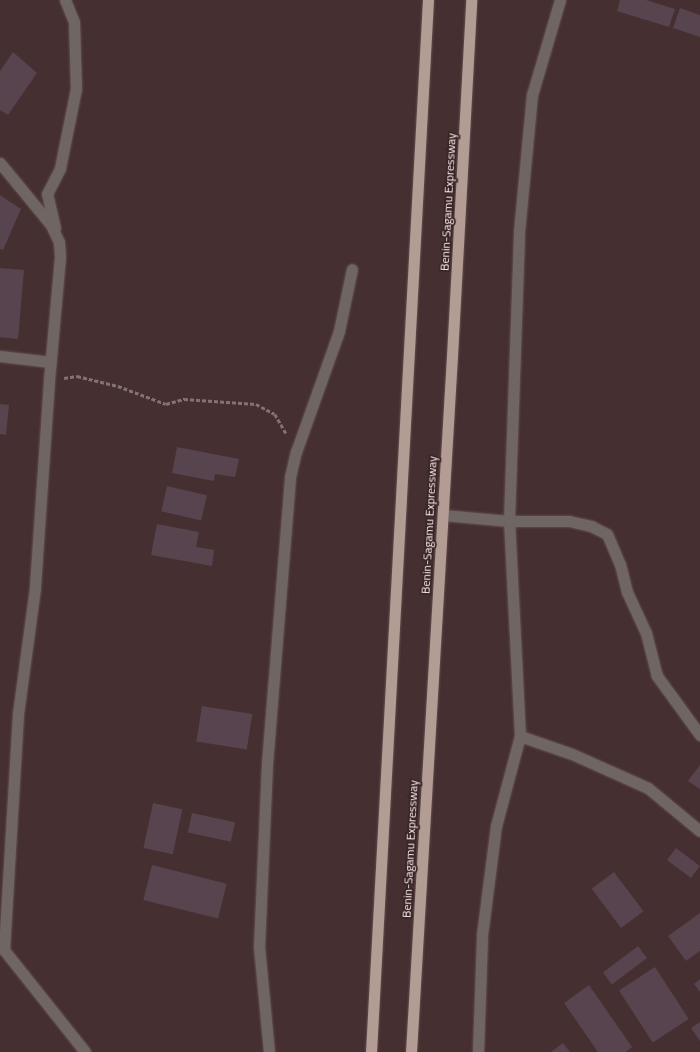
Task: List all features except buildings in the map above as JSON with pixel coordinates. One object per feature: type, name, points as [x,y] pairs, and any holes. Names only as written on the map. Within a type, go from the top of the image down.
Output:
[{"type":"highway","points":[[371,1052],[428,0]]},
{"type":"highway","name":"Benin-Sagamu Expressway","points":[[411,1052],[443,515],[471,0]]},
{"type":"street","points":[[65,0],[74,22],[76,89],[60,168],[47,194],[59,242],[60,257],[49,381],[35,588],[18,714],[4,950],[85,1052]]},
{"type":"street","points":[[478,1052],[483,927],[496,826],[520,736],[509,521],[519,232],[532,95],[560,0]]},
{"type":"street","points":[[0,163],[50,225],[59,242]]},
{"type":"street","points":[[269,1052],[259,947],[266,772],[290,477],[296,452],[339,331],[352,269]]},
{"type":"street","points":[[0,356],[51,362]]},
{"type":"street","points":[[443,515],[509,521],[569,521],[591,526],[607,534],[620,564],[628,592],[646,633],[657,676],[700,735]]},
{"type":"street","points":[[520,736],[572,754],[648,788],[700,831]]},
{"type":"path","points":[[49,381],[77,376],[118,386],[166,404],[184,399],[256,404],[275,414],[296,452]]}]
